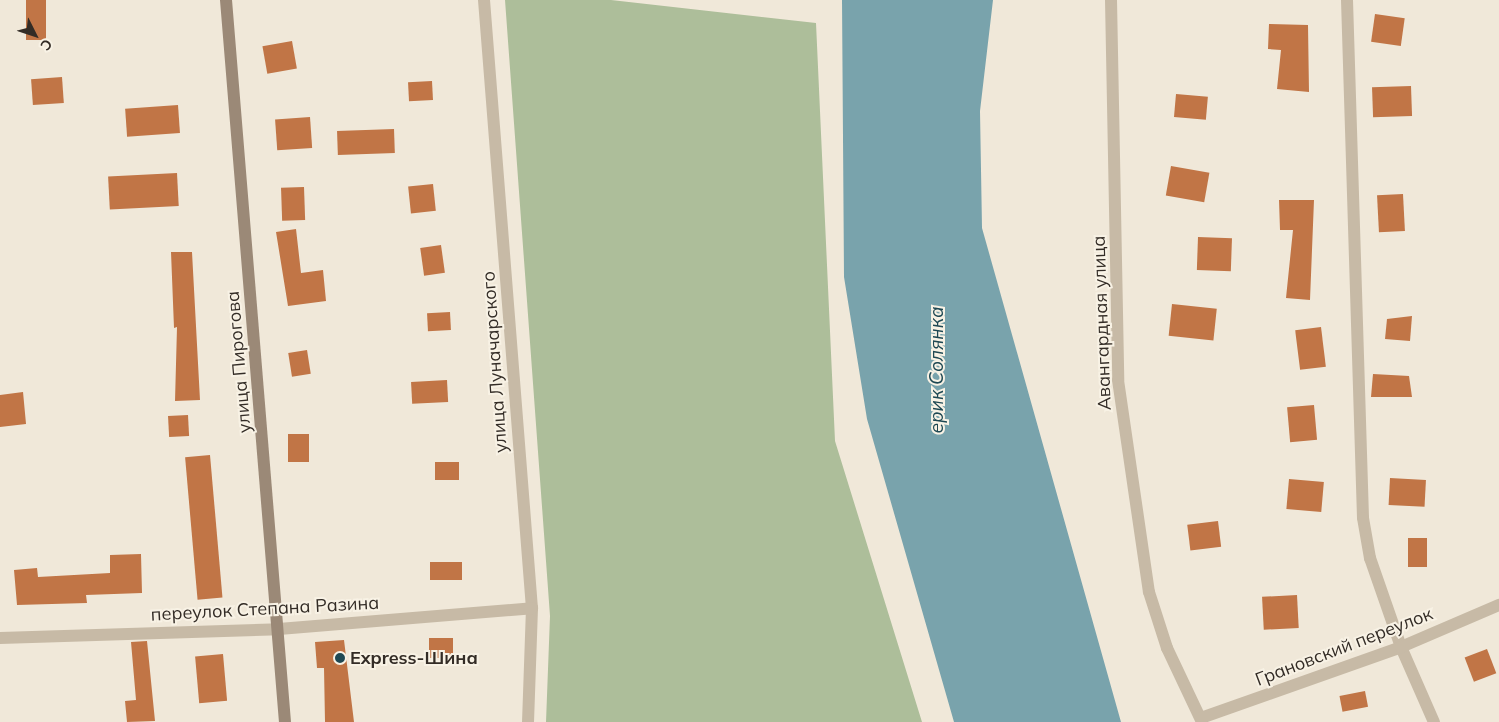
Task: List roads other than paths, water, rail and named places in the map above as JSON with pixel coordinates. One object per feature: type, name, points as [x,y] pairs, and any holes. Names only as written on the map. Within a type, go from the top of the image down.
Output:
[{"type":"main road","name":"улица Пирогова","points":[[226,0],[279,629],[285,722]]},
{"type":"street","name":"улица Луначарского","points":[[484,0],[532,608],[528,722]]},
{"type":"street","name":"Авангардная улица","points":[[1111,0],[1118,380],[1150,592],[1167,648],[1202,720]]},
{"type":"street","points":[[1348,0],[1363,518],[1370,558],[1401,647],[1434,722]]},
{"type":"street","name":"Грановский переулок","points":[[1202,720],[1401,647],[1499,604]]},
{"type":"street","name":"переулок Степана Разина","points":[[0,638],[279,629],[532,608]]},
{"type":"water","name":"ерик Солянка","points":[[842,0],[993,0],[980,111],[982,228],[1121,722],[954,722],[867,419],[844,277]]},
{"type":"place","name":"Express-Шина","points":[[340,658]]}]
